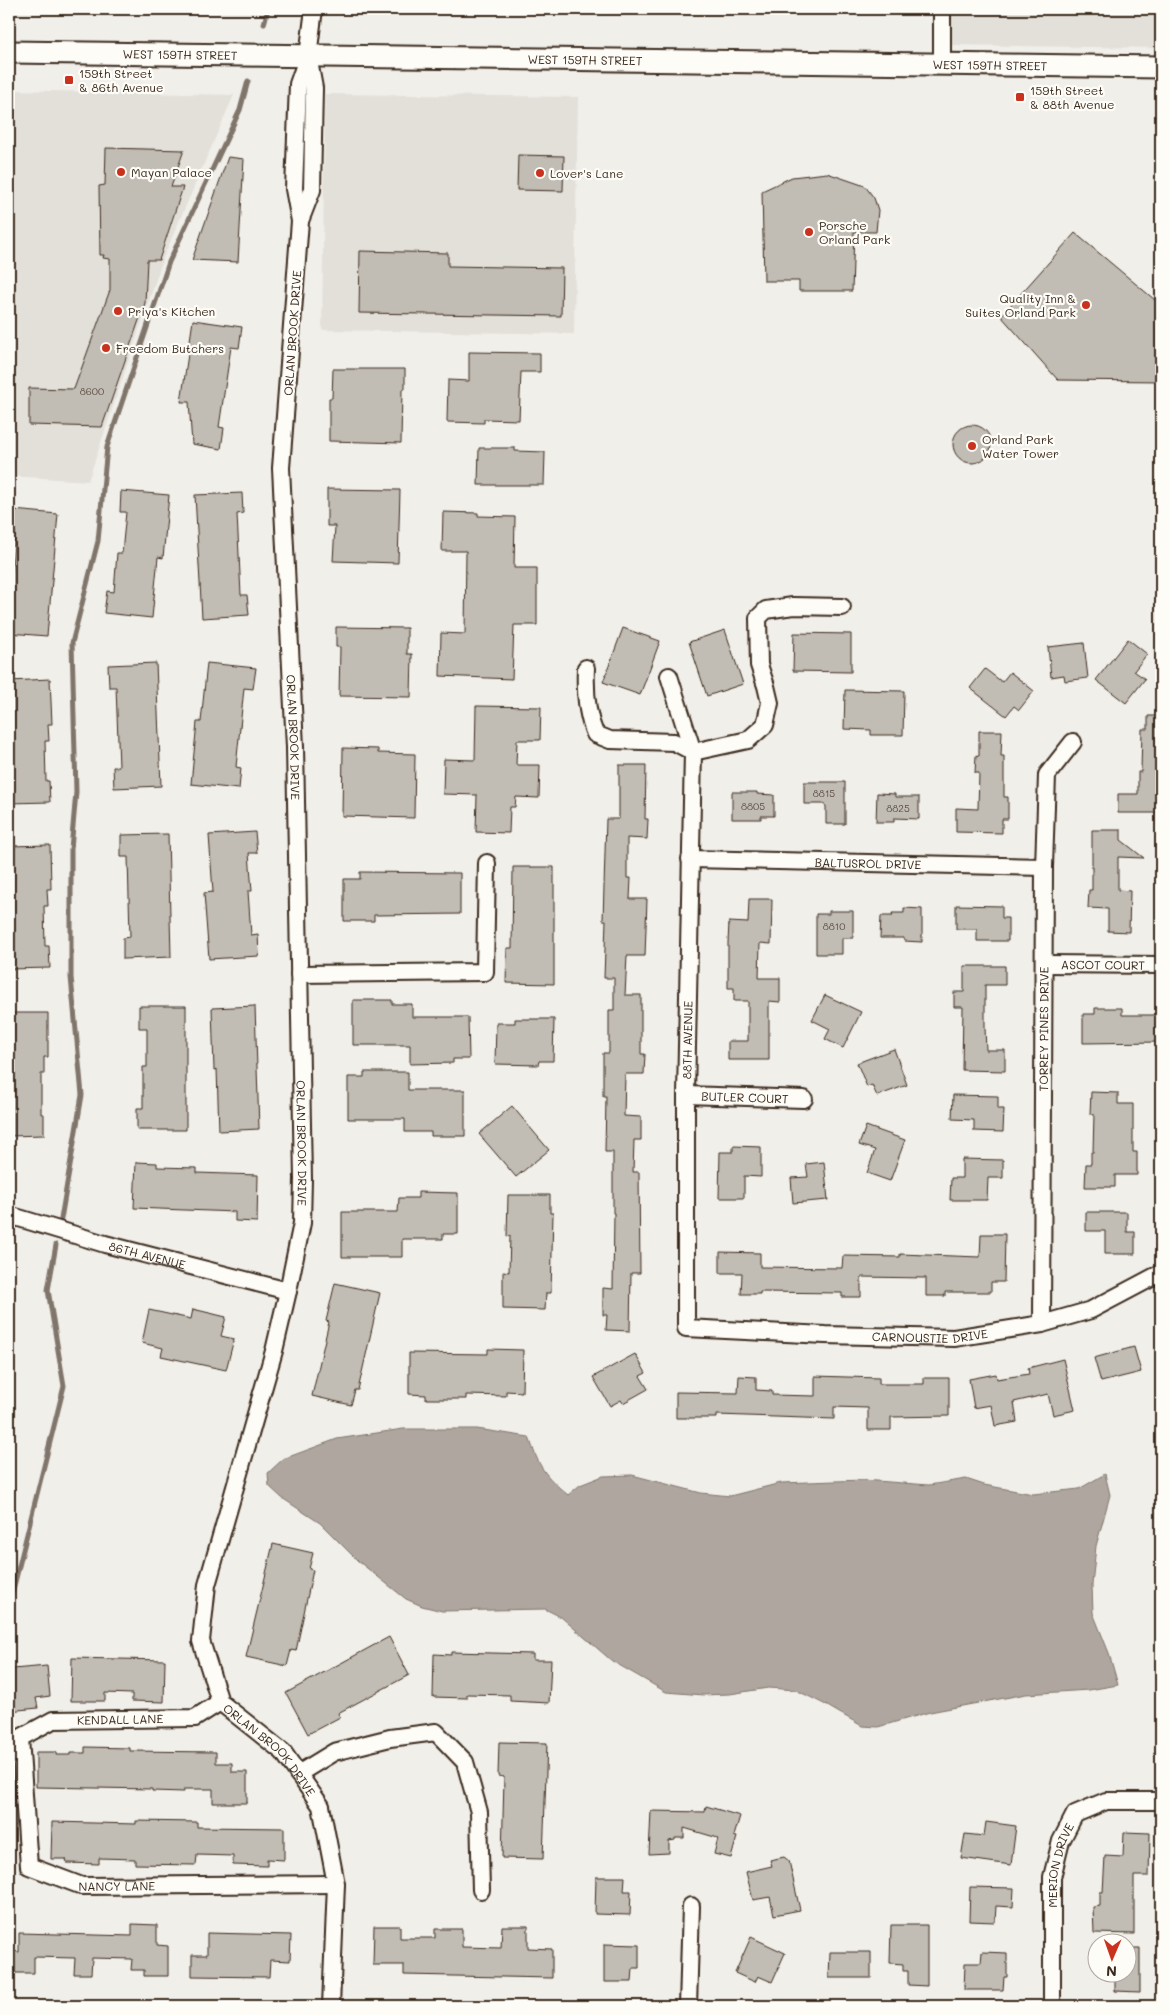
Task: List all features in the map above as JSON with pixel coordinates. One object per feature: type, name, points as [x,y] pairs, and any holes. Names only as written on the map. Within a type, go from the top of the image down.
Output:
[{"type":"main road","name":"WEST 159TH STREET","points":[[9,52],[1161,67]]},
{"type":"street","name":"ORLAN BROOK DRIVE","points":[[314,9],[308,56],[314,88],[312,190],[300,221],[281,468],[295,747],[303,1178],[302,1223],[274,1351],[207,1585],[201,1641],[220,1702],[283,1752],[321,1806],[336,1884],[331,2006]]},
{"type":"street","points":[[942,9],[942,64]]},
{"type":"street","points":[[586,668],[585,685],[590,722],[595,734],[610,740],[674,742],[693,752],[748,740],[765,725],[770,703],[759,665],[758,618],[766,610],[794,606],[842,607]]},
{"type":"street","name":"88TH AVENUE","points":[[669,676],[693,752],[686,1095],[686,1328]]},
{"type":"street","name":"TORREY PINES DRIVE","points":[[1042,1324],[1044,868],[1047,775],[1073,742]]},
{"type":"street","name":"BALTUSROL DRIVE","points":[[690,859],[1044,868]]},
{"type":"street","points":[[299,974],[484,972],[486,863]]},
{"type":"street","name":"ASCOT COURT","points":[[1045,964],[1161,965]]},
{"type":"street","name":"BUTLER COURT","points":[[686,1095],[804,1099]]},
{"type":"street","name":"86TH AVENUE","points":[[9,1215],[105,1244],[288,1291]]},
{"type":"street","name":"CARNOUSTIE DRIVE","points":[[686,1328],[825,1335],[954,1338],[1042,1324],[1090,1310],[1161,1273]]},
{"type":"street","name":"KENDALL LANE","points":[[20,1738],[53,1720],[195,1718],[220,1702]]},
{"type":"street","points":[[298,1774],[334,1752],[390,1738],[436,1732],[465,1762],[479,1812],[481,1890]]},
{"type":"street","name":"NANCY LANE","points":[[20,1738],[29,1866],[82,1886],[336,1884]]},
{"type":"street","name":"MERION DRIVE","points":[[1052,2006],[1052,1878],[1061,1840],[1075,1814],[1106,1801],[1161,1801]]},
{"type":"street","points":[[688,2006],[691,1906]]},
{"type":"shaded area","points":[[946,9],[1161,9],[1161,48],[946,45]]},
{"type":"shaded area","points":[[9,90],[234,95],[164,256],[88,481],[9,476]]},
{"type":"shaded area","points":[[325,94],[578,97],[574,334],[322,330]]},
{"type":"shaded area","points":[[403,1429],[477,1429],[529,1437],[543,1470],[568,1495],[580,1485],[603,1476],[632,1475],[701,1493],[730,1496],[781,1483],[863,1480],[929,1485],[966,1479],[984,1485],[1033,1494],[1079,1489],[1105,1474],[1110,1495],[1096,1546],[1092,1585],[1093,1613],[1109,1653],[1118,1685],[1089,1690],[1026,1694],[930,1712],[878,1727],[862,1726],[796,1690],[768,1688],[730,1694],[703,1695],[666,1692],[612,1661],[561,1617],[545,1609],[442,1611],[422,1606],[406,1599],[358,1561],[320,1523],[282,1498],[269,1486],[268,1473],[283,1459],[337,1439]]},
{"type":"building","points":[[106,148],[184,150],[171,187],[183,187],[159,260],[147,260],[145,303],[102,427],[29,425],[29,388],[74,389],[110,290],[110,259],[103,258],[104,255],[100,255],[99,186],[105,185]]},
{"type":"building","name":"Lover's Lane","points":[[518,155],[564,156],[563,191],[517,190]]},
{"type":"building","points":[[228,157],[244,159],[238,262],[192,260]]},
{"type":"building","name":"Porsche Orland Park","points":[[827,173],[865,186],[874,198],[878,210],[876,232],[854,232],[852,291],[799,291],[799,281],[764,281],[762,191],[792,177]]},
{"type":"building","name":"Quality Inn & Suites Orland Park","points":[[1075,233],[1161,305],[1161,381],[1058,380],[1001,316]]},
{"type":"building","points":[[360,251],[448,253],[448,266],[562,268],[561,316],[359,313]]},
{"type":"building","points":[[193,320],[242,327],[239,348],[231,347],[219,427],[224,428],[221,449],[192,444],[189,402],[181,402]]},
{"type":"building","points":[[469,352],[540,353],[540,372],[521,372],[519,420],[484,419],[484,423],[447,422],[448,380],[469,381]]},
{"type":"building","points":[[333,369],[405,369],[405,389],[402,389],[401,443],[329,441],[329,398],[332,398]]},
{"type":"building","name":"Orland Park Water Tower","points":[[972,425],[986,430],[991,444],[986,458],[972,463],[958,458],[953,444],[958,430]]},
{"type":"building","points":[[479,448],[515,448],[515,451],[545,452],[544,485],[478,485]]},
{"type":"building","points":[[327,489],[400,490],[398,563],[333,561],[335,526],[327,526]]},
{"type":"building","points":[[121,491],[169,495],[163,558],[158,557],[152,618],[104,613],[107,591],[114,592],[117,553],[122,553],[126,512],[120,512]]},
{"type":"building","points":[[242,493],[243,513],[237,514],[241,595],[247,595],[249,615],[202,618],[195,495]]},
{"type":"building","points":[[13,510],[58,514],[47,636],[9,633],[9,603],[15,531],[11,531]]},
{"type":"building","points":[[443,512],[478,513],[478,516],[515,517],[514,568],[537,568],[537,625],[514,625],[512,679],[440,676],[441,633],[465,634],[466,551],[442,551]]},
{"type":"building","points":[[336,627],[407,628],[407,654],[412,654],[411,697],[339,696],[340,647],[336,647]]},
{"type":"building","points":[[623,628],[660,641],[640,695],[603,682]]},
{"type":"building","points":[[725,630],[743,684],[707,696],[689,642]]},
{"type":"building","points":[[794,633],[851,634],[851,672],[793,671]]},
{"type":"building","points":[[1128,639],[1147,654],[1134,671],[1145,679],[1126,703],[1096,680]]},
{"type":"building","points":[[1084,643],[1088,678],[1065,681],[1064,675],[1051,677],[1048,647]]},
{"type":"building","points":[[156,663],[161,786],[114,788],[113,767],[119,767],[116,687],[109,687],[108,665]]},
{"type":"building","points":[[207,663],[256,668],[253,689],[244,688],[236,767],[241,768],[239,789],[191,784],[197,722],[201,722]]},
{"type":"building","points":[[985,669],[1002,682],[1010,672],[1034,691],[1019,710],[1014,706],[1006,716],[970,688]]},
{"type":"building","points":[[50,679],[52,724],[48,724],[49,741],[45,741],[46,781],[49,781],[50,802],[9,803],[9,681]]},
{"type":"building","points":[[845,690],[904,691],[903,735],[871,735],[871,730],[844,729]]},
{"type":"building","points":[[476,706],[541,707],[540,740],[517,740],[516,765],[540,765],[539,798],[516,797],[515,807],[510,807],[509,833],[476,832],[477,795],[443,794],[444,759],[475,760]]},
{"type":"building","points":[[1148,716],[1161,716],[1159,813],[1118,813],[1118,794],[1138,794],[1138,772],[1141,772],[1142,729],[1148,729]]},
{"type":"building","points":[[979,731],[1002,731],[1001,756],[1004,756],[1004,797],[1008,797],[1008,819],[1002,819],[1002,833],[956,832],[956,808],[978,809],[979,773],[975,773],[976,755],[979,756]]},
{"type":"building","points":[[343,748],[378,749],[378,753],[415,754],[414,818],[342,816]]},
{"type":"building","points":[[619,765],[646,765],[645,819],[648,819],[647,839],[627,838],[627,878],[631,878],[630,899],[647,899],[645,956],[627,956],[625,995],[641,995],[641,1054],[645,1054],[644,1074],[625,1074],[624,1116],[641,1117],[641,1140],[634,1140],[633,1172],[639,1172],[640,1273],[631,1273],[630,1331],[606,1330],[607,1315],[603,1315],[603,1288],[613,1289],[613,1152],[605,1152],[606,1096],[603,1096],[603,1053],[609,1053],[609,1010],[614,1010],[614,978],[604,978],[606,920],[603,920],[606,819],[619,819]]},
{"type":"building","points":[[804,782],[845,782],[845,824],[826,824],[826,806],[823,804],[804,804]]},
{"type":"building","points":[[732,792],[757,792],[757,794],[774,795],[774,816],[761,816],[761,819],[732,819]]},
{"type":"building","points":[[877,793],[895,794],[895,797],[919,797],[919,819],[894,818],[894,822],[876,822]]},
{"type":"building","points":[[1092,830],[1121,830],[1121,840],[1144,858],[1118,857],[1118,890],[1130,891],[1129,932],[1108,931],[1108,909],[1088,908],[1089,890],[1092,890]]},
{"type":"building","points":[[255,832],[257,853],[249,853],[252,891],[248,891],[251,935],[258,934],[259,956],[209,959],[204,893],[213,892],[209,835]]},
{"type":"building","points":[[168,834],[171,957],[123,959],[123,938],[130,937],[128,857],[121,857],[121,835]]},
{"type":"building","points":[[50,845],[51,889],[47,889],[48,906],[44,906],[45,946],[49,946],[50,968],[9,969],[9,846]]},
{"type":"building","points":[[513,867],[554,867],[554,984],[506,983],[507,948],[512,948]]},
{"type":"building","points":[[360,872],[460,873],[460,914],[374,915],[374,921],[344,921],[344,879],[360,879]]},
{"type":"building","points":[[749,899],[772,899],[771,944],[760,943],[759,978],[780,978],[780,1002],[769,1001],[769,1060],[728,1060],[728,1041],[748,1041],[748,1001],[734,1001],[734,988],[728,988],[728,943],[729,922],[748,923]]},
{"type":"building","points":[[956,905],[1002,906],[1002,918],[1008,918],[1008,941],[977,941],[977,929],[956,929]]},
{"type":"building","points":[[904,908],[922,909],[922,942],[904,941],[904,938],[880,938],[881,916],[893,916],[892,913],[904,913]]},
{"type":"building","points":[[829,911],[853,911],[853,938],[842,938],[842,954],[816,954],[816,914],[829,914]]},
{"type":"building","points":[[964,966],[1005,966],[1005,985],[985,985],[985,1028],[986,1050],[1005,1050],[1005,1071],[962,1070],[963,1007],[954,1007],[954,992],[964,992]]},
{"type":"building","points":[[825,995],[861,1012],[843,1048],[825,1039],[830,1029],[812,1020]]},
{"type":"building","points":[[353,1000],[392,1000],[392,1004],[412,1004],[412,1017],[468,1017],[469,1059],[453,1059],[453,1063],[410,1064],[410,1045],[353,1045]]},
{"type":"building","points":[[139,1006],[186,1006],[186,1130],[137,1130],[137,1108],[143,1108],[143,1067],[147,1067],[147,1028],[139,1028]]},
{"type":"building","points":[[255,1006],[259,1129],[219,1131],[217,1069],[214,1070],[212,1008]]},
{"type":"building","points":[[1095,1008],[1122,1008],[1122,1015],[1161,1015],[1161,1042],[1083,1043],[1083,1014],[1095,1014]]},
{"type":"building","points":[[9,1013],[48,1013],[48,1057],[44,1057],[44,1074],[41,1074],[41,1114],[44,1114],[44,1135],[9,1136]]},
{"type":"building","points":[[515,1019],[554,1019],[553,1061],[539,1061],[538,1065],[495,1064],[496,1023],[515,1023]]},
{"type":"building","points":[[894,1049],[907,1085],[877,1096],[872,1085],[867,1087],[857,1063]]},
{"type":"building","points":[[364,1072],[408,1072],[408,1090],[465,1090],[465,1136],[431,1136],[431,1132],[405,1132],[405,1119],[348,1119],[348,1077],[364,1077]]},
{"type":"building","points":[[1091,1092],[1118,1093],[1118,1104],[1133,1104],[1133,1152],[1137,1152],[1137,1175],[1115,1175],[1115,1187],[1085,1187],[1086,1164],[1091,1164],[1091,1152],[1093,1152],[1094,1114],[1090,1114]]},
{"type":"building","points":[[953,1095],[998,1096],[998,1109],[1004,1109],[1003,1132],[974,1131],[974,1120],[952,1119]]},
{"type":"building","points":[[512,1106],[549,1150],[516,1177],[479,1134]]},
{"type":"building","points":[[866,1126],[905,1140],[890,1181],[867,1173],[875,1150],[859,1145]]},
{"type":"building","points":[[733,1146],[761,1147],[761,1177],[744,1176],[744,1198],[719,1198],[720,1152],[733,1152]]},
{"type":"building","points":[[962,1159],[1003,1160],[1003,1178],[988,1178],[987,1200],[950,1200],[951,1178],[962,1178]]},
{"type":"building","points":[[136,1162],[157,1163],[157,1167],[197,1168],[197,1173],[258,1175],[257,1222],[235,1221],[235,1212],[134,1208]]},
{"type":"building","points":[[824,1162],[828,1200],[793,1203],[791,1178],[808,1177],[806,1164]]},
{"type":"building","points":[[418,1192],[458,1193],[458,1234],[443,1234],[443,1239],[402,1239],[402,1257],[342,1257],[342,1212],[398,1212],[399,1198],[418,1198]]},
{"type":"building","points":[[508,1195],[550,1195],[550,1213],[553,1213],[551,1293],[546,1293],[545,1310],[503,1309],[503,1271],[509,1272],[510,1236],[507,1237]]},
{"type":"building","points":[[1086,1212],[1127,1212],[1127,1232],[1135,1232],[1135,1254],[1105,1254],[1105,1231],[1086,1231]]},
{"type":"building","points":[[981,1234],[1005,1234],[1004,1282],[991,1282],[991,1292],[945,1292],[945,1296],[926,1296],[926,1278],[861,1277],[861,1297],[842,1297],[842,1293],[760,1292],[760,1294],[741,1294],[742,1273],[720,1273],[720,1252],[760,1253],[760,1267],[842,1268],[843,1256],[900,1257],[900,1254],[980,1257]]},
{"type":"building","points":[[335,1283],[380,1293],[358,1390],[355,1390],[351,1405],[312,1396],[329,1322],[326,1321]]},
{"type":"building","points":[[193,1309],[226,1317],[221,1336],[234,1339],[226,1370],[161,1356],[163,1348],[142,1343],[149,1310],[191,1319]]},
{"type":"building","points":[[1134,1347],[1141,1372],[1101,1382],[1094,1358]]},
{"type":"building","points":[[488,1349],[523,1350],[522,1392],[506,1391],[506,1396],[466,1395],[466,1399],[426,1399],[426,1395],[409,1394],[409,1353],[488,1354]]},
{"type":"building","points":[[635,1354],[646,1373],[640,1376],[648,1389],[623,1403],[621,1400],[610,1406],[593,1377]]},
{"type":"building","points":[[1063,1359],[1075,1410],[1053,1415],[1048,1394],[1014,1402],[1017,1422],[995,1426],[991,1405],[974,1408],[969,1379],[996,1374],[997,1379],[1029,1374],[1028,1368]]},
{"type":"building","points":[[739,1376],[756,1377],[756,1390],[772,1391],[772,1395],[815,1396],[815,1376],[879,1378],[879,1384],[924,1384],[924,1378],[949,1378],[949,1416],[891,1417],[891,1430],[868,1430],[868,1408],[834,1407],[834,1419],[717,1415],[717,1418],[676,1418],[676,1392],[738,1393]]},
{"type":"building","points":[[273,1544],[313,1553],[309,1569],[313,1570],[296,1651],[291,1650],[287,1666],[246,1657]]},
{"type":"building","points":[[389,1637],[409,1675],[338,1713],[340,1717],[308,1734],[286,1693]]},
{"type":"building","points":[[451,1652],[533,1654],[533,1660],[551,1660],[549,1703],[510,1701],[510,1695],[467,1694],[467,1698],[433,1697],[434,1654],[451,1655]]},
{"type":"building","points":[[72,1658],[165,1660],[164,1702],[132,1701],[132,1694],[105,1693],[105,1701],[71,1701]]},
{"type":"building","points":[[47,1666],[50,1696],[36,1698],[38,1708],[9,1711],[9,1673],[13,1673],[13,1669]]},
{"type":"building","points":[[499,1742],[547,1743],[543,1859],[502,1858],[504,1777],[498,1776]]},
{"type":"building","points":[[85,1747],[130,1748],[130,1751],[216,1752],[216,1763],[232,1763],[232,1772],[247,1772],[247,1803],[213,1803],[213,1789],[184,1789],[184,1792],[152,1791],[152,1789],[36,1787],[36,1752],[56,1752],[56,1755],[70,1755],[70,1753],[85,1753]]},
{"type":"building","points":[[706,1806],[740,1816],[734,1836],[737,1837],[731,1858],[714,1854],[718,1838],[684,1828],[684,1838],[675,1838],[675,1840],[669,1841],[669,1853],[649,1854],[651,1811],[705,1812]]},
{"type":"building","points":[[136,1821],[197,1822],[197,1827],[284,1828],[284,1860],[267,1859],[267,1866],[233,1865],[233,1856],[197,1855],[196,1865],[135,1864],[135,1859],[99,1858],[99,1864],[67,1863],[66,1859],[51,1859],[52,1822],[136,1824]]},
{"type":"building","points":[[986,1822],[1016,1826],[1011,1865],[961,1858],[965,1834],[984,1836]]},
{"type":"building","points":[[1124,1832],[1150,1833],[1149,1876],[1134,1876],[1134,1932],[1094,1932],[1093,1907],[1100,1906],[1100,1892],[1103,1892],[1105,1856],[1123,1857]]},
{"type":"building","points":[[784,1857],[789,1861],[800,1910],[774,1915],[770,1897],[753,1900],[746,1872],[772,1866],[770,1860]]},
{"type":"building","points":[[596,1877],[625,1877],[624,1891],[631,1891],[630,1915],[595,1914]]},
{"type":"building","points":[[970,1887],[1014,1888],[1013,1907],[996,1906],[995,1922],[969,1921]]},
{"type":"building","points":[[132,1924],[157,1925],[157,1945],[168,1946],[168,1976],[144,1976],[144,1970],[131,1970],[132,1959],[92,1958],[91,1974],[74,1974],[75,1958],[34,1957],[34,1973],[12,1973],[12,1951],[19,1952],[19,1933],[132,1936]]},
{"type":"building","points":[[891,1925],[927,1925],[927,1986],[908,1985],[908,1971],[903,1971],[903,1964],[890,1963]]},
{"type":"building","points":[[374,1926],[400,1926],[400,1938],[435,1938],[435,1929],[462,1929],[462,1947],[501,1948],[502,1926],[528,1926],[528,1948],[552,1949],[552,1978],[404,1975],[404,1965],[373,1965]]},
{"type":"building","points":[[207,1933],[291,1935],[290,1961],[270,1960],[269,1977],[192,1976],[192,1955],[207,1955]]},
{"type":"building","points":[[751,1937],[785,1953],[772,1982],[758,1976],[755,1982],[735,1973]]},
{"type":"building","points":[[604,1944],[639,1945],[639,1968],[633,1968],[632,1982],[604,1982]]},
{"type":"building","points":[[1138,1948],[1140,1948],[1140,1992],[1115,1991],[1115,1982],[1138,1982]]},
{"type":"building","points":[[830,1952],[871,1952],[871,1978],[829,1978]]},
{"type":"building","points":[[982,1952],[1007,1953],[1007,1977],[1004,1977],[1003,1990],[964,1990],[965,1963],[981,1963]]},
{"type":"waterway","points":[[264,24],[268,9]]},
{"type":"waterway","points":[[61,1219],[82,1095],[71,977],[71,849],[76,792],[72,643],[98,541],[107,447],[169,262],[240,110],[248,81]]},
{"type":"waterway","points":[[9,1606],[64,1386],[48,1290],[56,1245]]},
{"type":"place","name":"159th Street & 86th Avenue","points":[[69,80]]},
{"type":"place","name":"159th Street & 88th Avenue","points":[[1020,97]]},
{"type":"place","name":"Mayan Palace","points":[[121,172]]},
{"type":"place","name":"Lover's Lane","points":[[540,173]]},
{"type":"place","name":"Porsche Orland Park","points":[[809,232]]},
{"type":"place","name":"Quality Inn & Suites Orland Park","points":[[1086,305]]},
{"type":"place","name":"Priya's Kitchen","points":[[118,311]]},
{"type":"place","name":"Freedom Butchers","points":[[106,348]]},
{"type":"place","name":"Orland Park Water Tower","points":[[972,446]]}]
